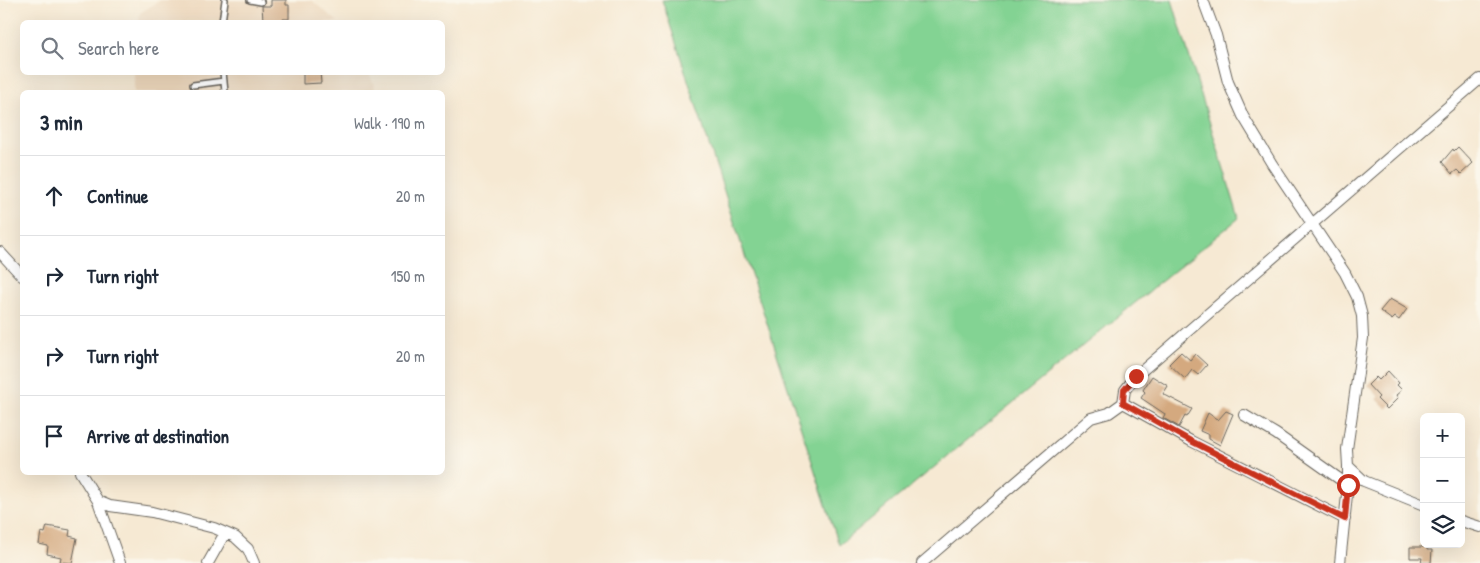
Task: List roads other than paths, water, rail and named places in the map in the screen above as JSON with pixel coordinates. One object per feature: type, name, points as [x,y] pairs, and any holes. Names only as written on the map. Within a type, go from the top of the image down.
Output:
[{"type":"street","points":[[1203,0],[1216,35],[1228,82],[1243,116],[1272,164],[1345,273],[1357,297],[1362,316],[1363,338],[1347,449],[1348,485],[1340,563]]},
{"type":"street","points":[[1123,403],[1124,390],[1136,376],[1480,80]]},
{"type":"street","points":[[0,252],[20,274]]},
{"type":"street","points":[[1123,403],[1191,441],[1345,519]]},
{"type":"street","points":[[922,563],[1091,418],[1109,413],[1123,403]]},
{"type":"street","points":[[1244,415],[1276,434],[1348,485]]},
{"type":"street","points":[[1348,466],[1364,481],[1420,503]]},
{"type":"street","points":[[82,475],[98,501],[120,563]]},
{"type":"street","points":[[98,501],[110,506],[152,512],[214,528],[235,537],[248,549],[254,563]]},
{"type":"street","points":[[1465,522],[1480,527]]},
{"type":"street","points":[[208,563],[225,533]]},
{"type":"lane","points":[[222,20],[226,0]]},
{"type":"lane","points":[[250,0],[261,2]]},
{"type":"lane","points":[[224,75],[225,90]]},
{"type":"lane","points":[[193,86],[224,81]]}]
